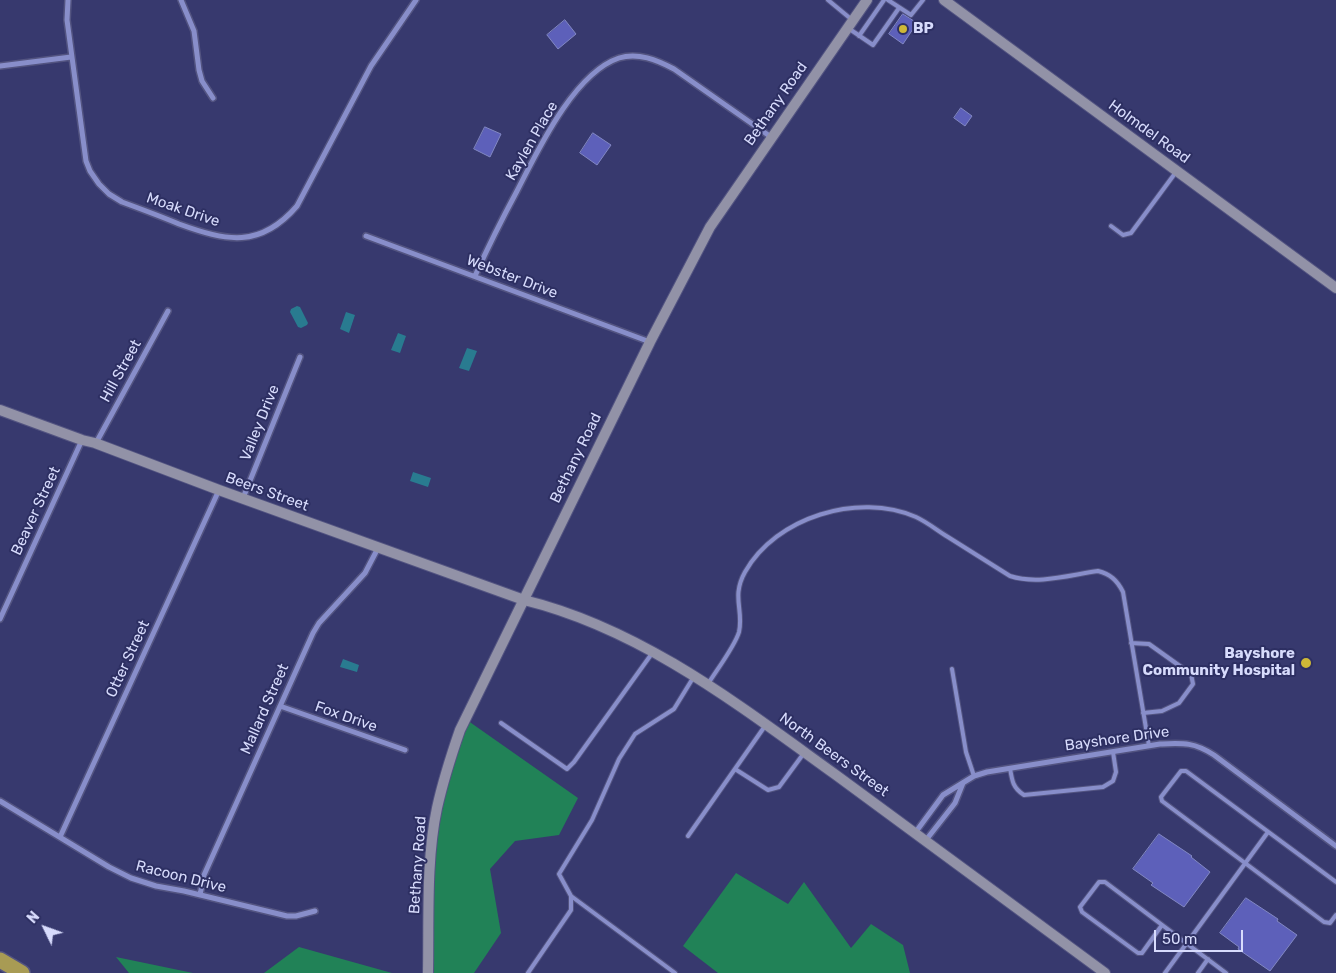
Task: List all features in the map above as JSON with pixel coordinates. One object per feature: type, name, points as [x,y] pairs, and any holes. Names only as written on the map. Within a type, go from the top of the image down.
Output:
[{"type":"highway","points":[[0,960],[22,973]]},
{"type":"street","name":"Moak Drive","points":[[68,0],[67,20],[71,57],[84,155],[90,171],[109,194],[122,202],[205,233],[231,238],[261,233],[274,227],[297,206],[367,73],[416,0]]},
{"type":"street","points":[[181,0],[194,31],[202,81],[214,98]]},
{"type":"street","name":"Bethany Road","points":[[428,973],[433,834],[447,768],[460,730],[650,342],[710,227],[867,0]]},
{"type":"street","name":"Holmdel Road","points":[[944,0],[1336,288]]},
{"type":"street","name":"Kaylen Place","points":[[475,276],[551,127],[593,73],[604,65],[627,56],[645,57],[660,61],[674,68],[771,137]]},
{"type":"street","points":[[0,66],[71,57]]},
{"type":"street","name":"Webster Drive","points":[[366,236],[650,342]]},
{"type":"street","name":"Hill Street","points":[[95,443],[168,311]]},
{"type":"street","name":"Valley Drive","points":[[243,498],[300,358]]},
{"type":"street","name":"Beers Street","points":[[0,410],[524,600]]},
{"type":"street","name":"Beaver Street","points":[[0,619],[82,440]]},
{"type":"street","name":"Otter Street","points":[[60,837],[219,490]]},
{"type":"street","name":"Mallard Street","points":[[200,895],[204,875],[319,623],[365,573],[378,548]]},
{"type":"street","name":"North Beers Street","points":[[524,600],[549,606],[616,634],[653,652],[707,684],[766,724],[926,840],[1104,973]]},
{"type":"street","name":"Fox Drive","points":[[280,706],[404,750]]},
{"type":"street","name":"Bayshore Drive","points":[[915,833],[943,794],[974,776],[1010,768],[1149,746],[1185,743],[1204,749],[1336,846]]},
{"type":"street","points":[[926,840],[955,803],[963,783]]},
{"type":"street","name":"Racoon Drive","points":[[0,801],[109,867],[131,878],[156,886],[287,916],[296,916],[315,911]]},
{"type":"lane","points":[[828,0],[859,36],[873,45],[900,8]]},
{"type":"lane","points":[[859,36],[884,0]]},
{"type":"lane","points":[[888,0],[912,16],[923,0]]},
{"type":"lane","points":[[895,4],[898,0]]},
{"type":"lane","points":[[1111,226],[1123,235],[1131,234],[1176,172]]},
{"type":"lane","points":[[707,684],[737,638],[740,623],[738,593],[745,572],[769,542],[798,523],[834,510],[850,508],[889,510],[918,518],[1010,576],[1023,580],[1035,581],[1098,571],[1108,574],[1123,592],[1149,746]]},
{"type":"lane","points":[[1131,643],[1149,644],[1191,674],[1193,684],[1179,703],[1162,711],[1143,714]]},
{"type":"lane","points":[[501,723],[567,768],[574,762],[653,652]]},
{"type":"lane","points":[[952,669],[966,752],[974,776]]},
{"type":"lane","points":[[675,973],[571,896],[559,874],[592,820],[619,760],[635,734],[674,709],[694,676]]},
{"type":"lane","points":[[688,836],[766,724]]},
{"type":"lane","points":[[735,768],[768,790],[779,787],[804,752]]},
{"type":"lane","points":[[1010,768],[1015,789],[1024,795],[1103,787],[1113,781],[1116,772],[1112,752]]},
{"type":"lane","points":[[1336,882],[1186,771],[1181,771],[1161,797],[1162,801],[1324,922],[1330,922],[1336,915]]},
{"type":"lane","points":[[1165,973],[1268,832]]},
{"type":"lane","points":[[1162,925],[1142,953],[1138,953],[1082,912],[1080,907],[1098,882],[1102,881],[1162,925],[1226,973]]},
{"type":"lane","points":[[528,973],[571,910],[571,896]]},
{"type":"lane","points":[[1198,973],[1208,960]]},
{"type":"green space","points":[[464,718],[578,798],[559,835],[515,841],[490,869],[501,933],[474,973],[425,973],[432,820]]},
{"type":"green space","points":[[736,873],[788,904],[804,882],[851,948],[871,924],[903,945],[910,973],[718,973],[683,946]]},
{"type":"green space","points":[[299,947],[392,973],[264,973]]},
{"type":"green space","points":[[116,957],[193,973],[129,973]]},
{"type":"water","points":[[297,306],[300,307],[308,323],[301,328],[298,327],[290,312],[291,309]]},
{"type":"water","points":[[346,312],[355,315],[349,333],[340,329]]},
{"type":"water","points":[[398,333],[406,336],[400,353],[391,350]]},
{"type":"water","points":[[467,348],[477,351],[469,371],[459,368]]},
{"type":"water","points":[[413,472],[431,478],[428,487],[410,481]]},
{"type":"water","points":[[343,659],[359,665],[357,672],[340,667]]},
{"type":"building","name":"BP","points":[[903,14],[917,23],[903,44],[889,34]]},
{"type":"building","points":[[565,20],[576,34],[558,49],[547,35]]},
{"type":"building","points":[[961,108],[972,116],[965,126],[954,118]]},
{"type":"building","points":[[485,127],[501,134],[490,157],[474,149]]},
{"type":"building","points":[[593,133],[611,145],[597,165],[580,153]]},
{"type":"building","points":[[1159,834],[1192,856],[1210,872],[1184,907],[1151,885],[1153,883],[1133,869]]},
{"type":"building","points":[[1246,898],[1278,919],[1277,921],[1297,935],[1270,971],[1238,949],[1239,947],[1220,933]]},
{"type":"place","name":"BP","points":[[903,29]]},
{"type":"place","name":"Bayshore Community Hospital","points":[[1306,663]]}]
